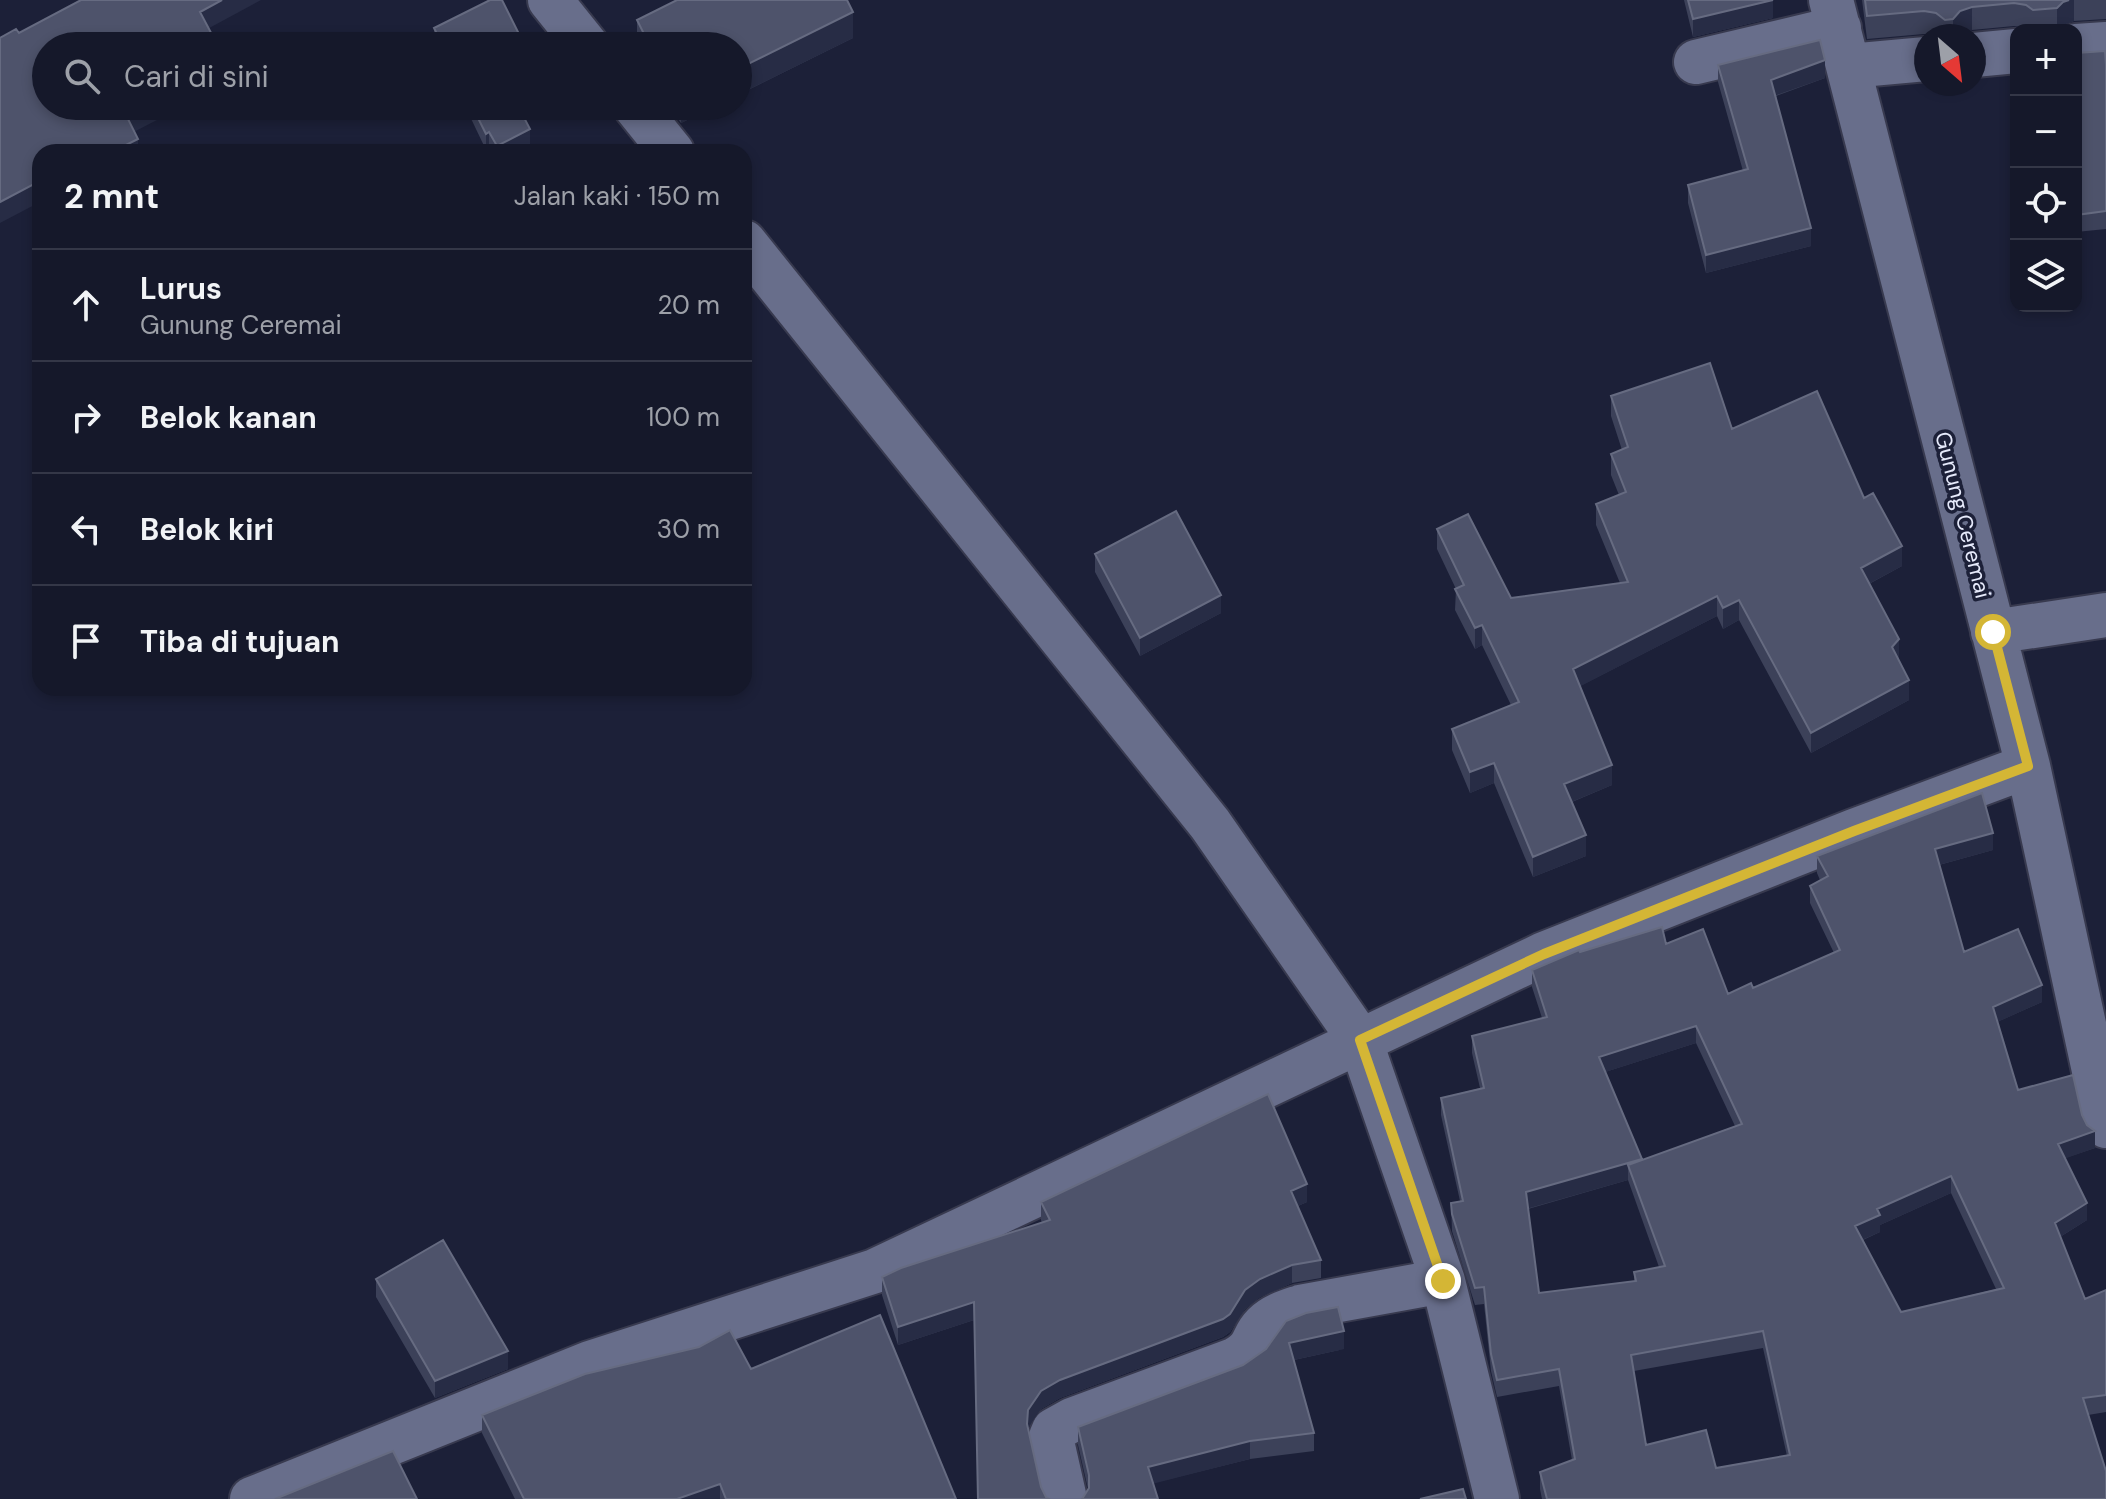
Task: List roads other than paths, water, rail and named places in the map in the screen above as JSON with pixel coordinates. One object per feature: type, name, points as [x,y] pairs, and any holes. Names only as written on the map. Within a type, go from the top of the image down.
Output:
[{"type":"street","points":[[550,0],[576,32]]},
{"type":"street","points":[[1696,62],[1840,31],[1914,55]]},
{"type":"street","name":"Gunung Ceremai","points":[[1840,31],[2028,766],[2106,1126]]},
{"type":"street","points":[[2082,46],[2106,44]]},
{"type":"street","points":[[1986,54],[2010,52]]},
{"type":"street","points":[[646,120],[666,144]]},
{"type":"street","points":[[752,252],[1210,824],[1360,1040],[1443,1281],[1497,1499]]},
{"type":"street","points":[[1993,632],[2106,615]]},
{"type":"street","points":[[252,1499],[308,1489],[590,1363],[875,1271],[1544,954],[1854,831],[2028,766]]},
{"type":"street","points":[[1065,1499],[1051,1437],[1054,1430],[1072,1420],[1234,1360],[1249,1351],[1262,1327],[1279,1315],[1300,1307],[1443,1281]]}]
